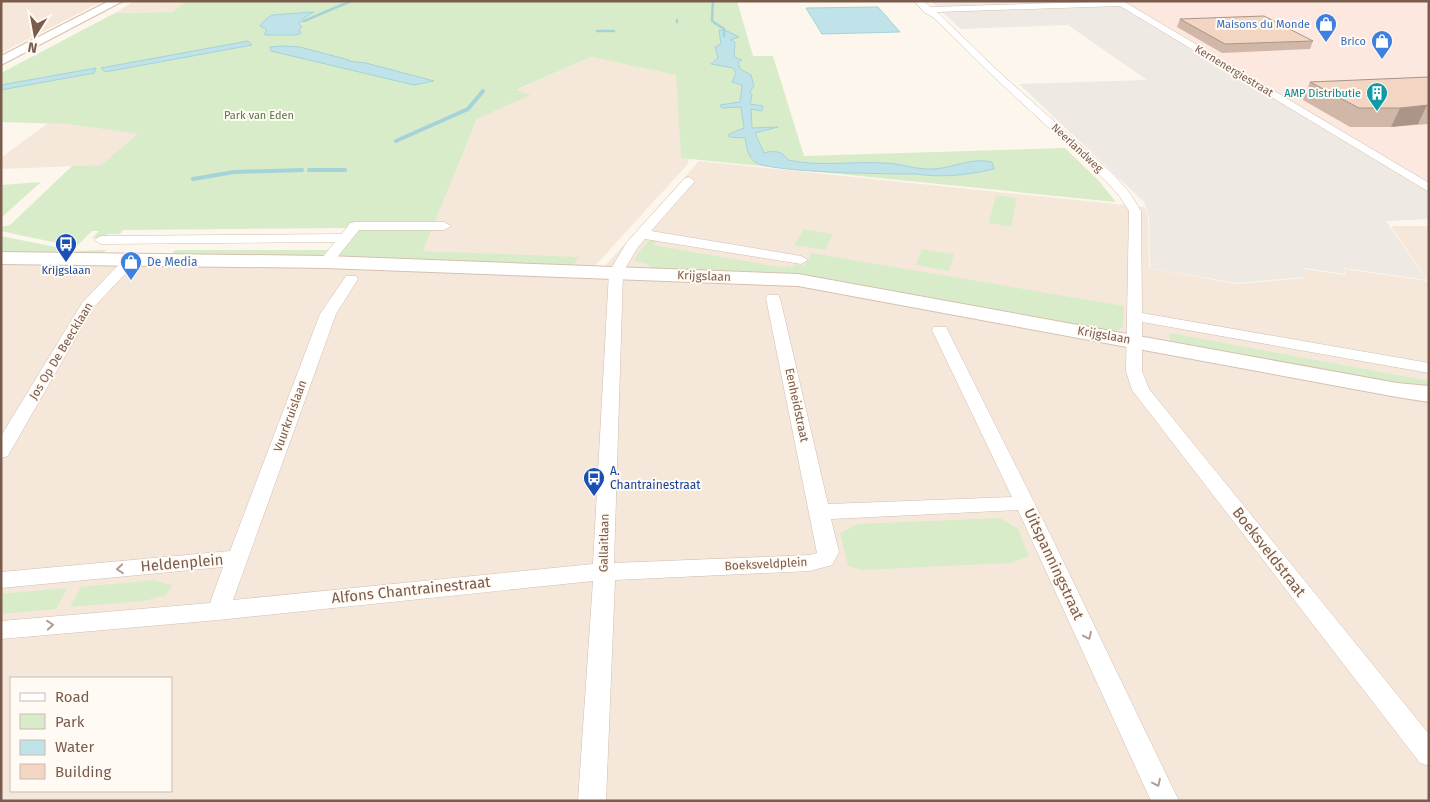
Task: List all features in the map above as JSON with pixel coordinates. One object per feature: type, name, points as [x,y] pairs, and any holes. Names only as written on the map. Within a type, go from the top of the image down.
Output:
[{"type":"street","points":[[1,61],[118,1]]},
{"type":"street","name":"Neerlandweg","points":[[918,1],[937,16],[995,73],[1067,138],[1125,195],[1136,212],[1134,341]]},
{"type":"street","points":[[927,10],[1119,3]]},
{"type":"street","name":"Kernenergiestraat","points":[[1119,3],[1429,188]]},
{"type":"street","name":"Gallaitlaan","points":[[592,801],[604,572],[603,551],[616,272],[628,250],[689,181]]},
{"type":"street","points":[[326,262],[355,226],[444,226]]},
{"type":"street","points":[[642,234],[801,260]]},
{"type":"street","points":[[101,240],[345,238]]},
{"type":"street","name":"Krijgslaan","points":[[1,258],[326,262],[798,280],[1429,396]]},
{"type":"street","name":"Jos Op De Beecklaan","points":[[1,452],[87,306],[132,259]]},
{"type":"street","name":"Vuurkruislaan","points":[[238,558],[328,314],[351,279]]},
{"type":"street","name":"Eenheidstraat","points":[[773,298],[820,512]]},
{"type":"street","name":"Krijgslaan","points":[[1134,316],[1429,368]]},
{"type":"street","name":"Uitspanningstraat","points":[[940,330],[1025,503],[1165,801]]},
{"type":"street","name":"Boeksveldstraat","points":[[1134,341],[1134,372],[1141,390],[1429,754]]},
{"type":"street","points":[[820,512],[1025,503]]},
{"type":"street","name":"Boeksveldplein","points":[[604,572],[810,563],[824,559],[828,552],[820,512]]},
{"type":"street","name":"Heldenplein","points":[[1,580],[238,558],[218,611]]},
{"type":"street","name":"Alfons Chantrainestraat","points":[[218,611],[578,573],[604,572]]},
{"type":"street","points":[[1,630],[218,611]]},
{"type":"shaded area","points":[[1,1],[103,1],[1,53]]},
{"type":"shaded area","points":[[135,1],[187,1],[172,12],[115,13]]},
{"type":"shaded area","points":[[930,1],[1123,1],[1429,182],[1429,219],[1386,221],[1427,280],[1343,268],[1345,274],[1304,268],[1305,277],[1237,283],[1150,268],[1149,216],[1144,202],[1019,84],[1147,80],[1068,25],[961,29]]},
{"type":"shaded area","points":[[1123,1],[1429,1],[1429,182]]},
{"type":"shaded area","points":[[591,57],[677,75],[681,158],[689,159],[687,165],[594,267],[573,266],[578,258],[423,251],[477,119],[530,95],[515,91]]},
{"type":"shaded area","points":[[48,123],[139,134],[101,165],[1,169],[1,158]]},
{"type":"shaded area","points":[[699,161],[1145,207],[1148,215],[1149,268],[1237,284],[1305,278],[1303,269],[1346,275],[1344,269],[1428,281],[1391,226],[1429,226],[1429,801],[1,801],[1,249],[595,277]]},
{"type":"green space","name":"Park van Eden","points":[[187,1],[737,1],[753,56],[773,56],[804,156],[1065,148],[1098,180],[1116,202],[681,158],[676,75],[591,57],[516,90],[531,95],[477,119],[423,251],[579,257],[573,266],[343,259],[339,254],[347,228],[123,230],[120,234],[108,234],[104,238],[92,238],[99,231],[92,231],[76,247],[1,231],[1,227],[10,225],[72,166],[101,165],[138,134],[67,124],[1,122],[1,73],[115,13],[172,12]]},
{"type":"green space","points":[[41,182],[1,218],[1,185]]},
{"type":"green space","points":[[996,195],[1017,198],[1011,227],[989,223]]},
{"type":"green space","points":[[804,229],[833,234],[825,250],[794,245]]},
{"type":"green space","points":[[1,236],[75,251],[106,250],[102,255],[1,254]]},
{"type":"green space","points":[[650,239],[658,240],[653,245],[785,268],[787,266],[794,267],[795,264],[804,266],[812,253],[1124,306],[1123,327],[1114,332],[800,276],[653,270],[648,264],[634,261]]},
{"type":"green space","points":[[922,249],[954,254],[949,271],[916,265]]},
{"type":"green space","points":[[175,250],[329,250],[325,254],[314,257],[171,255]]},
{"type":"green space","points":[[1170,333],[1429,381],[1429,389],[1170,342]]},
{"type":"green space","points":[[1000,518],[1018,529],[1029,556],[1011,563],[861,570],[848,566],[840,533],[857,524]]},
{"type":"green space","points":[[153,580],[172,585],[166,595],[144,601],[70,607],[81,587]]},
{"type":"green space","points":[[67,588],[56,609],[1,614],[1,594]]},
{"type":"water","points":[[878,7],[900,32],[822,34],[806,8]]},
{"type":"water","points":[[314,12],[302,19],[304,21],[298,23],[302,27],[299,30],[301,33],[297,35],[265,35],[267,30],[260,26],[267,18],[273,15]]},
{"type":"water","points":[[719,30],[727,31],[739,37],[730,40],[735,42],[734,57],[742,60],[738,62],[740,69],[751,75],[754,86],[750,91],[752,95],[750,104],[763,106],[762,111],[751,109],[752,128],[778,127],[755,133],[764,153],[777,152],[788,160],[800,162],[889,163],[927,169],[984,161],[992,162],[994,169],[936,176],[806,171],[765,166],[755,162],[749,154],[745,138],[729,137],[729,134],[744,128],[741,107],[722,108],[720,105],[740,102],[742,85],[732,82],[736,73],[733,68],[711,64],[718,58],[715,47],[721,44]]},
{"type":"water","points":[[248,41],[252,45],[105,72],[101,68]]},
{"type":"water","points":[[270,47],[300,47],[348,61],[366,63],[434,81],[414,85],[271,51]]},
{"type":"water","points":[[96,68],[94,73],[1,90],[1,85]]},
{"type":"building","points":[[1264,16],[1313,41],[1225,44],[1180,19]]},
{"type":"building","points":[[1429,77],[1429,105],[1400,108],[1359,108],[1310,82]]},
{"type":"waterway","points":[[304,21],[351,1]]},
{"type":"waterway","points":[[713,1],[712,21],[724,29],[724,36]]},
{"type":"waterway","points":[[597,31],[614,31]]},
{"type":"waterway","points":[[396,141],[468,109],[483,91]]},
{"type":"waterway","points":[[193,179],[234,172],[302,170]]},
{"type":"waterway","points":[[309,170],[345,170]]},
{"type":"place","name":"Maisons du Monde","points":[[1326,43]]},
{"type":"place","name":"Brico","points":[[1382,60]]},
{"type":"place","name":"AMP Distributie","points":[[1377,112]]},
{"type":"place","name":"Krijgslaan","points":[[66,263]]},
{"type":"place","name":"De Media","points":[[131,281]]},
{"type":"place","name":"A. Chantrainestraat","points":[[594,497]]}]
